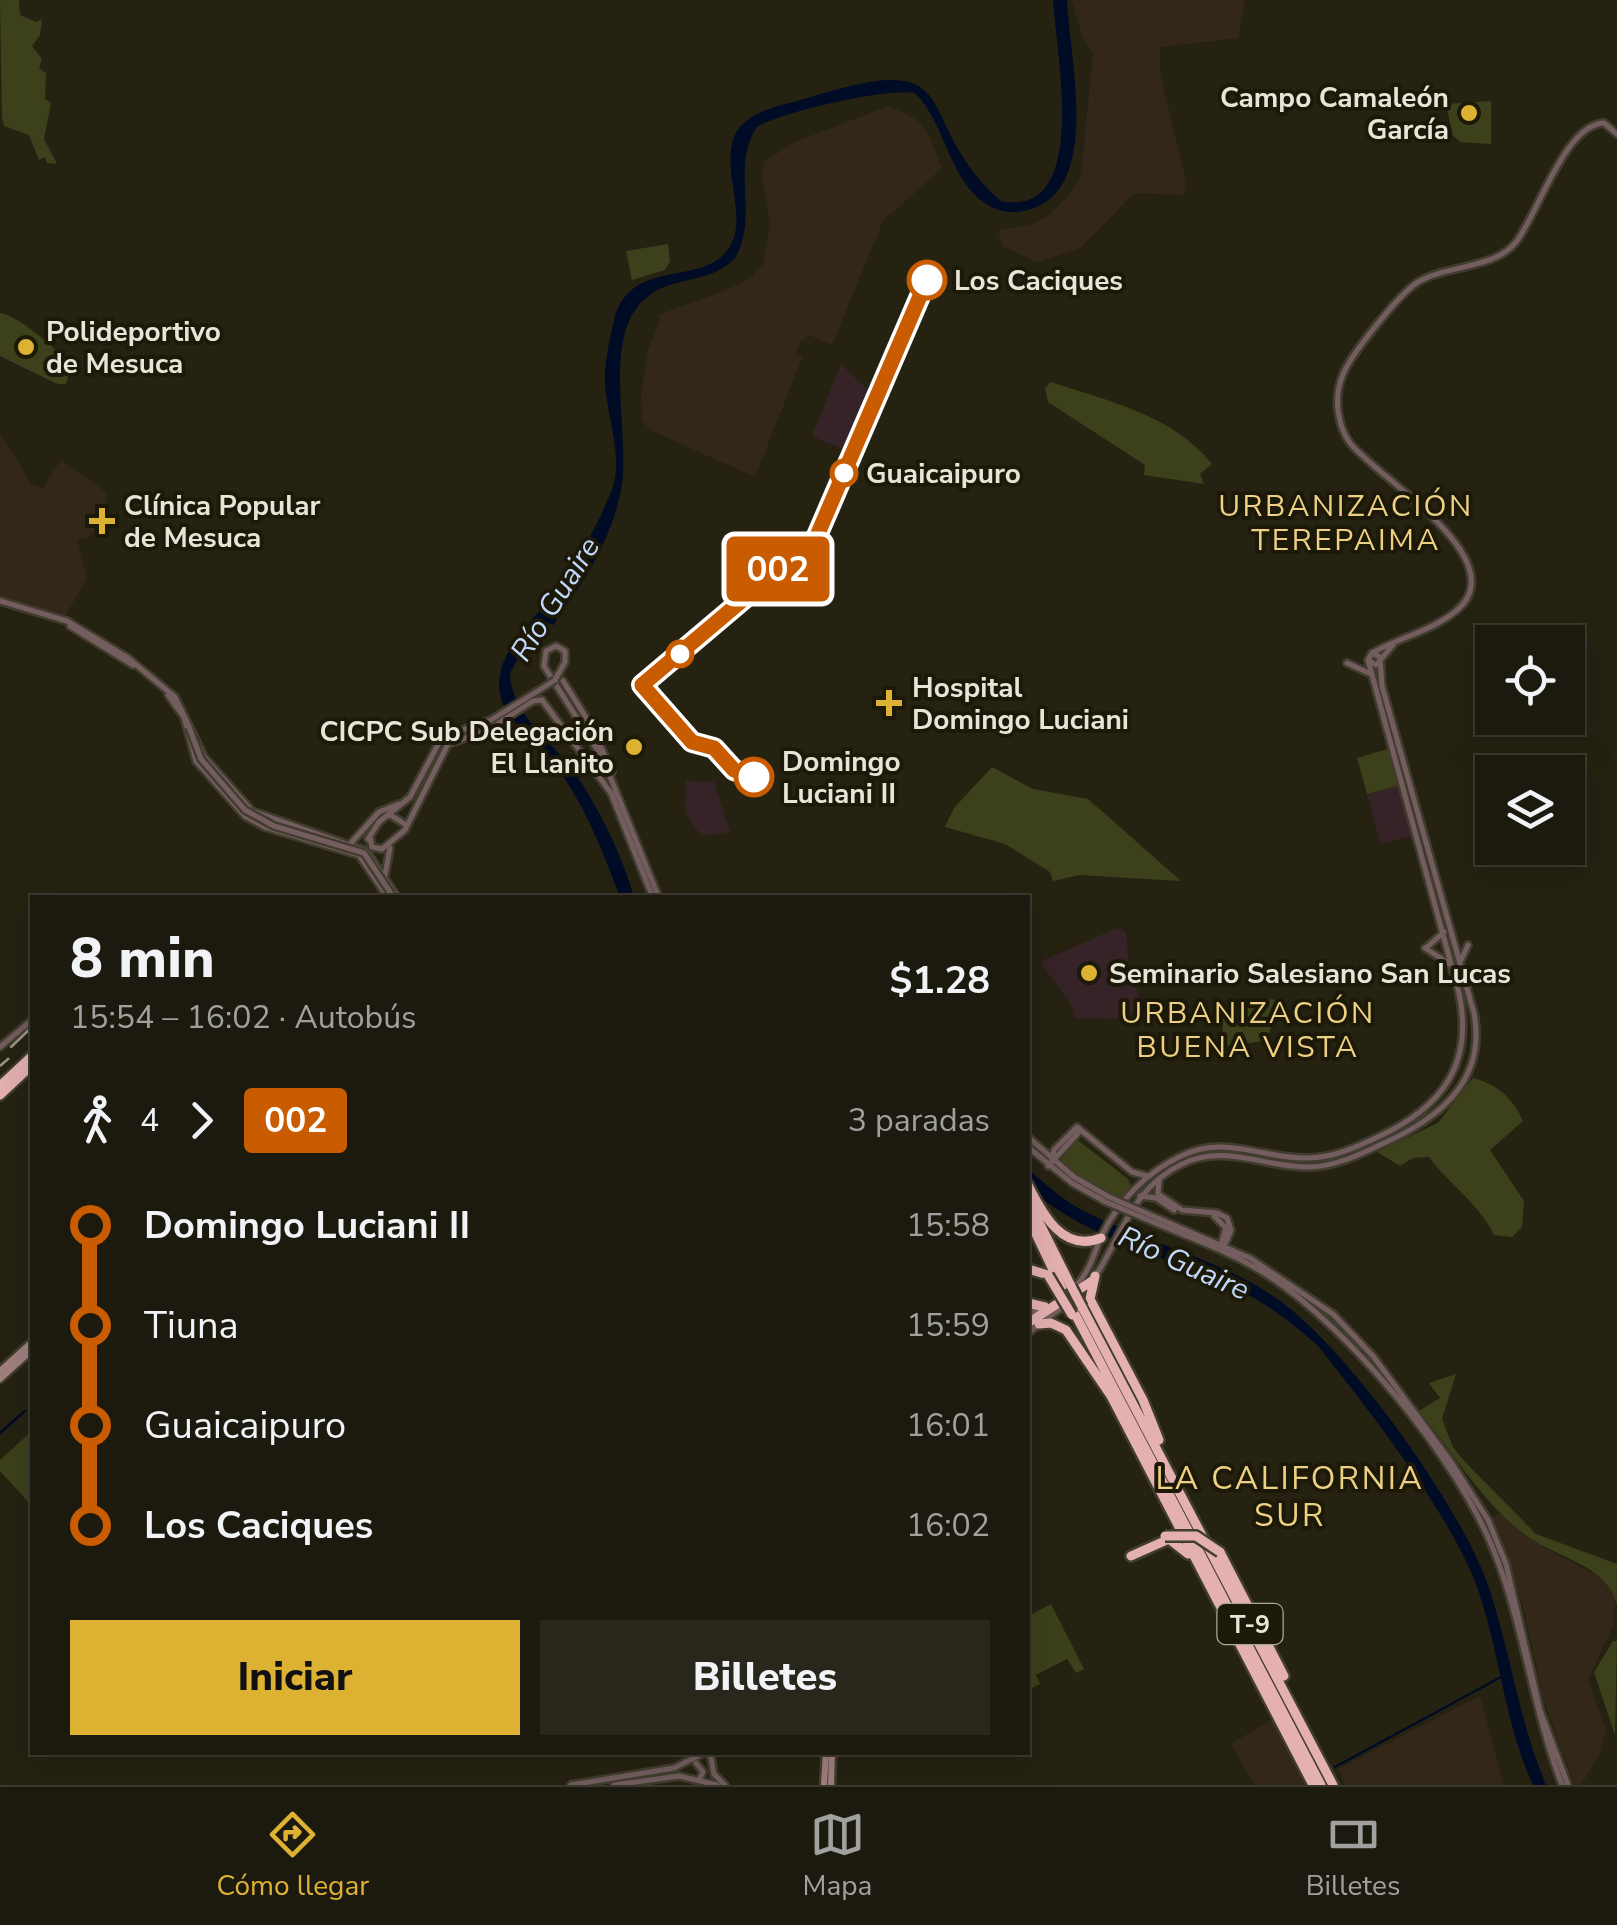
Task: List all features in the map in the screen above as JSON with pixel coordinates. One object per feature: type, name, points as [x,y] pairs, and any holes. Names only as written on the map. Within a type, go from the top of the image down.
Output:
[{"type":"highway","points":[[0,1082],[30,1055]]},
{"type":"highway","points":[[0,1095],[30,1067]]},
{"type":"highway","points":[[1030,1198],[1065,1238],[1082,1244],[1100,1238]]},
{"type":"highway","name":"T-9","points":[[1030,1198],[1086,1334],[1321,1785]]},
{"type":"highway","name":"T-9","points":[[1030,1221],[1067,1289]]},
{"type":"highway","points":[[1030,1270],[1048,1276],[1076,1311]]},
{"type":"highway","points":[[1030,1323],[1094,1279]]},
{"type":"highway","points":[[1094,1279],[1090,1299],[1143,1400],[1172,1475]]},
{"type":"highway","points":[[1030,1303],[1046,1307]]},
{"type":"highway","name":"T-9","points":[[1076,1311],[1172,1475],[1332,1785]]},
{"type":"highway","points":[[1030,1323],[1051,1322],[1066,1330],[1111,1396],[1265,1696]]},
{"type":"highway","points":[[1313,1785],[1183,1546],[1169,1539],[1130,1554],[1177,1533],[1204,1539],[1220,1552],[1317,1745],[1327,1774]]},
{"type":"main road","points":[[0,1371],[30,1344]]},
{"type":"main road","points":[[0,1379],[30,1352]]},
{"type":"main road","points":[[827,1785],[829,1755]]},
{"type":"street","points":[[1094,1279],[1140,1196],[1162,1176],[1190,1161],[1216,1154],[1300,1166],[1325,1165],[1371,1150],[1434,1118],[1465,1082],[1476,1044],[1474,1013],[1368,660],[1372,653],[1458,610],[1468,591],[1470,573],[1452,538],[1348,439],[1338,406],[1343,373],[1417,282],[1494,256],[1514,244],[1562,159],[1586,130],[1604,123],[1617,134]]},
{"type":"street","points":[[0,603],[68,624],[154,682],[185,716],[204,757],[252,811],[350,843],[384,874],[392,895]]},
{"type":"street","points":[[1368,660],[1374,665],[1380,662],[1395,642]]},
{"type":"street","points":[[384,874],[390,849],[446,747],[492,724],[540,689],[558,680],[566,658],[562,648],[546,651],[545,670],[592,739],[657,895]]},
{"type":"street","points":[[1030,1323],[1082,1279],[1114,1215],[1147,1176],[1200,1148],[1234,1146],[1316,1158],[1349,1150],[1410,1122],[1443,1092],[1461,1056],[1464,1016],[1448,931],[1382,686],[1379,655],[1372,653]]},
{"type":"street","points":[[1347,663],[1374,678]]},
{"type":"street","points":[[558,680],[598,739],[614,791],[657,895]]},
{"type":"street","points":[[524,703],[533,701],[550,706],[614,791]]},
{"type":"street","points":[[185,716],[201,759],[245,810],[274,826],[364,853],[391,895]]},
{"type":"street","points":[[185,716],[196,760],[250,820],[360,852]]},
{"type":"street","points":[[360,852],[389,814],[412,793],[442,737],[492,724]]},
{"type":"street","points":[[350,843],[379,812],[402,804]]},
{"type":"street","points":[[389,814],[406,825]]},
{"type":"street","points":[[370,836],[374,848],[390,849]]},
{"type":"street","points":[[369,860],[390,849]]},
{"type":"street","points":[[369,860],[391,895]]},
{"type":"street","points":[[1448,931],[1466,942],[1460,963]]},
{"type":"street","points":[[1448,931],[1425,948],[1442,956],[1454,968]]},
{"type":"street","points":[[0,1047],[30,1022]]},
{"type":"street","points":[[1050,1163],[1077,1127],[1132,1172],[1147,1176]]},
{"type":"street","points":[[1038,1152],[1057,1150],[1077,1130],[1130,1175],[1134,1190]]},
{"type":"street","points":[[1030,1140],[1038,1152]]},
{"type":"street","points":[[1030,1147],[1108,1199],[1238,1252]]},
{"type":"street","points":[[1057,1150],[1060,1166]]},
{"type":"street","points":[[1050,1163],[1108,1199]]},
{"type":"street","points":[[1162,1176],[1156,1189],[1162,1198],[1182,1210],[1222,1214],[1230,1224],[1222,1248]]},
{"type":"street","points":[[1140,1196],[1156,1198],[1183,1213],[1219,1217],[1230,1245],[1238,1252],[1289,1281],[1346,1326],[1469,1488],[1506,1564],[1540,1710],[1565,1785]]},
{"type":"street","points":[[1147,1217],[1212,1241],[1272,1278],[1341,1334],[1472,1504],[1501,1571],[1534,1708],[1565,1785]]},
{"type":"street","points":[[1212,1241],[1228,1234]]},
{"type":"street","points":[[571,1785],[691,1763],[703,1755]]},
{"type":"street","points":[[709,1755],[721,1785]]},
{"type":"street","points":[[691,1763],[702,1768],[699,1780]]},
{"type":"street","points":[[614,1785],[661,1777],[721,1785]]},
{"type":"shaded area","points":[[1072,0],[1245,0],[1238,38],[1160,47],[1160,73],[1186,180],[1184,195],[1134,193],[1079,249],[1037,262],[1002,246],[998,230],[1030,225],[1050,215],[1081,175],[1093,53],[1082,36]]},
{"type":"shaded area","points":[[889,106],[916,119],[928,133],[942,168],[883,221],[832,345],[809,335],[801,341],[796,354],[803,356],[755,477],[650,430],[642,420],[641,396],[648,350],[661,318],[658,315],[727,290],[751,278],[763,264],[770,224],[762,174],[765,161],[797,141]]},
{"type":"shaded area","points":[[841,364],[873,395],[850,452],[812,436]]},
{"type":"shaded area","points":[[0,433],[31,484],[43,488],[61,460],[106,492],[105,523],[87,538],[77,539],[87,579],[65,616],[0,599]]},
{"type":"shaded area","points":[[686,781],[714,782],[730,832],[703,836],[696,829],[685,812]]},
{"type":"shaded area","points":[[1401,785],[1415,835],[1380,844],[1367,794]]},
{"type":"shaded area","name":"Seminario Salesiano San Lucas","points":[[1117,928],[1126,932],[1129,967],[1144,1010],[1113,1019],[1075,1018],[1072,1006],[1040,962]]},
{"type":"shaded area","points":[[1500,1513],[1544,1547],[1607,1581],[1616,1597],[1613,1626],[1588,1680],[1606,1730],[1600,1754],[1581,1785],[1574,1785],[1544,1701],[1523,1606],[1493,1517]]},
{"type":"shaded area","points":[[1480,1696],[1504,1785],[1346,1785],[1338,1769]]},
{"type":"shaded area","points":[[1272,1719],[1308,1785],[1255,1785],[1231,1744]]},
{"type":"green space","points":[[0,0],[19,0],[20,15],[36,22],[42,19],[40,35],[32,46],[42,59],[39,68],[46,73],[45,99],[51,103],[44,139],[57,164],[47,163],[45,157],[39,160],[29,135],[4,126]]},
{"type":"green space","name":"Campo Camaleón García","points":[[1491,101],[1491,144],[1461,142],[1453,136],[1446,104]]},
{"type":"green space","points":[[668,244],[670,261],[665,270],[632,280],[626,251]]},
{"type":"green space","name":"Polideportivo de Mesuca","points":[[0,313],[27,327],[66,360],[71,367],[66,384],[57,384],[0,356]]},
{"type":"green space","points":[[1051,382],[1117,403],[1178,433],[1212,464],[1200,474],[1204,484],[1144,475],[1145,465],[1048,402],[1045,388]]},
{"type":"green space","points":[[1391,748],[1401,785],[1367,794],[1357,758]]},
{"type":"green space","points":[[992,767],[1033,789],[1088,799],[1181,881],[1079,875],[1053,881],[1050,872],[1005,844],[945,827],[954,808]]},
{"type":"green space","points":[[1264,998],[1276,1000],[1268,1040],[1224,1047],[1221,1009]]},
{"type":"green space","points":[[1473,1078],[1503,1093],[1523,1121],[1490,1150],[1524,1201],[1522,1227],[1512,1237],[1494,1235],[1481,1214],[1429,1157],[1413,1158],[1400,1166],[1377,1152],[1438,1123]]},
{"type":"green space","points":[[1075,1138],[1128,1179],[1131,1186],[1124,1199],[1077,1178],[1062,1165],[1062,1151]]},
{"type":"green space","points":[[1456,1374],[1442,1419],[1453,1447],[1536,1534],[1617,1564],[1617,1605],[1612,1592],[1595,1573],[1533,1540],[1500,1513],[1419,1411],[1440,1398],[1429,1383]]},
{"type":"green space","points":[[30,1433],[30,1504],[0,1471],[0,1460]]},
{"type":"green space","points":[[1051,1604],[1084,1669],[1076,1673],[1067,1659],[1036,1675],[1040,1684],[1030,1689],[1030,1615]]},
{"type":"green space","points":[[1613,1641],[1617,1641],[1615,1735],[1594,1672]]},
{"type":"water","name":"Río Guaire","points":[[1053,0],[1067,0],[1075,86],[1074,150],[1066,177],[1051,198],[1028,210],[1013,212],[991,207],[964,182],[932,116],[915,93],[858,98],[787,115],[756,128],[746,160],[745,226],[735,258],[711,274],[659,289],[636,309],[622,347],[622,483],[612,521],[602,547],[554,625],[548,623],[528,641],[510,673],[512,688],[526,716],[577,776],[610,835],[633,895],[619,895],[584,811],[553,763],[511,718],[499,685],[501,668],[516,639],[561,586],[611,492],[616,463],[605,372],[614,320],[622,300],[635,287],[702,267],[729,248],[736,223],[731,151],[739,128],[754,115],[858,84],[894,80],[917,85],[931,98],[972,170],[1001,201],[1029,200],[1048,184],[1058,158],[1061,89]]},
{"type":"water","name":"Río Guaire","points":[[1030,1171],[1082,1210],[1230,1272],[1276,1298],[1335,1352],[1367,1389],[1428,1473],[1475,1554],[1497,1613],[1546,1785],[1533,1785],[1523,1761],[1477,1587],[1448,1527],[1406,1462],[1318,1346],[1253,1297],[1104,1235],[1052,1206],[1030,1189]]},
{"type":"waterway","points":[[0,1433],[25,1411]]},
{"type":"waterway","points":[[1335,1767],[1501,1677]]},
{"type":"tram line","points":[[11,1047],[30,1029]]},
{"type":"railway","points":[[0,1066],[16,1052]]},
{"type":"bus line","name":"002","points":[[754,777],[734,770],[728,758],[714,748],[692,742],[642,685],[816,538],[927,280]]},
{"type":"place","name":"Campo Camaleón García","points":[[1469,113]]},
{"type":"place","name":"Los Caciques","points":[[927,280]]},
{"type":"place","name":"Polideportivo de Mesuca","points":[[26,347]]},
{"type":"place","name":"Guaicaipuro","points":[[844,473]]},
{"type":"place","name":"Clínica Popular de Mesuca","points":[[102,521]]},
{"type":"place","name":"Hospital Domingo Luciani","points":[[889,703]]},
{"type":"place","name":"CICPC Sub Delegación El Llanito","points":[[634,747]]},
{"type":"place","name":"Domingo Luciani II","points":[[754,777]]},
{"type":"place","name":"Seminario Salesiano San Lucas","points":[[1089,973]]},
{"type":"district","name":"URBANIZACIÓN TEREPAIMA","points":[[1346,523]]},
{"type":"district","name":"URBANIZACIÓN BUENA VISTA","points":[[1248,1030]]},
{"type":"district","name":"LA CALIFORNIA SUR","points":[[1290,1496]]}]
